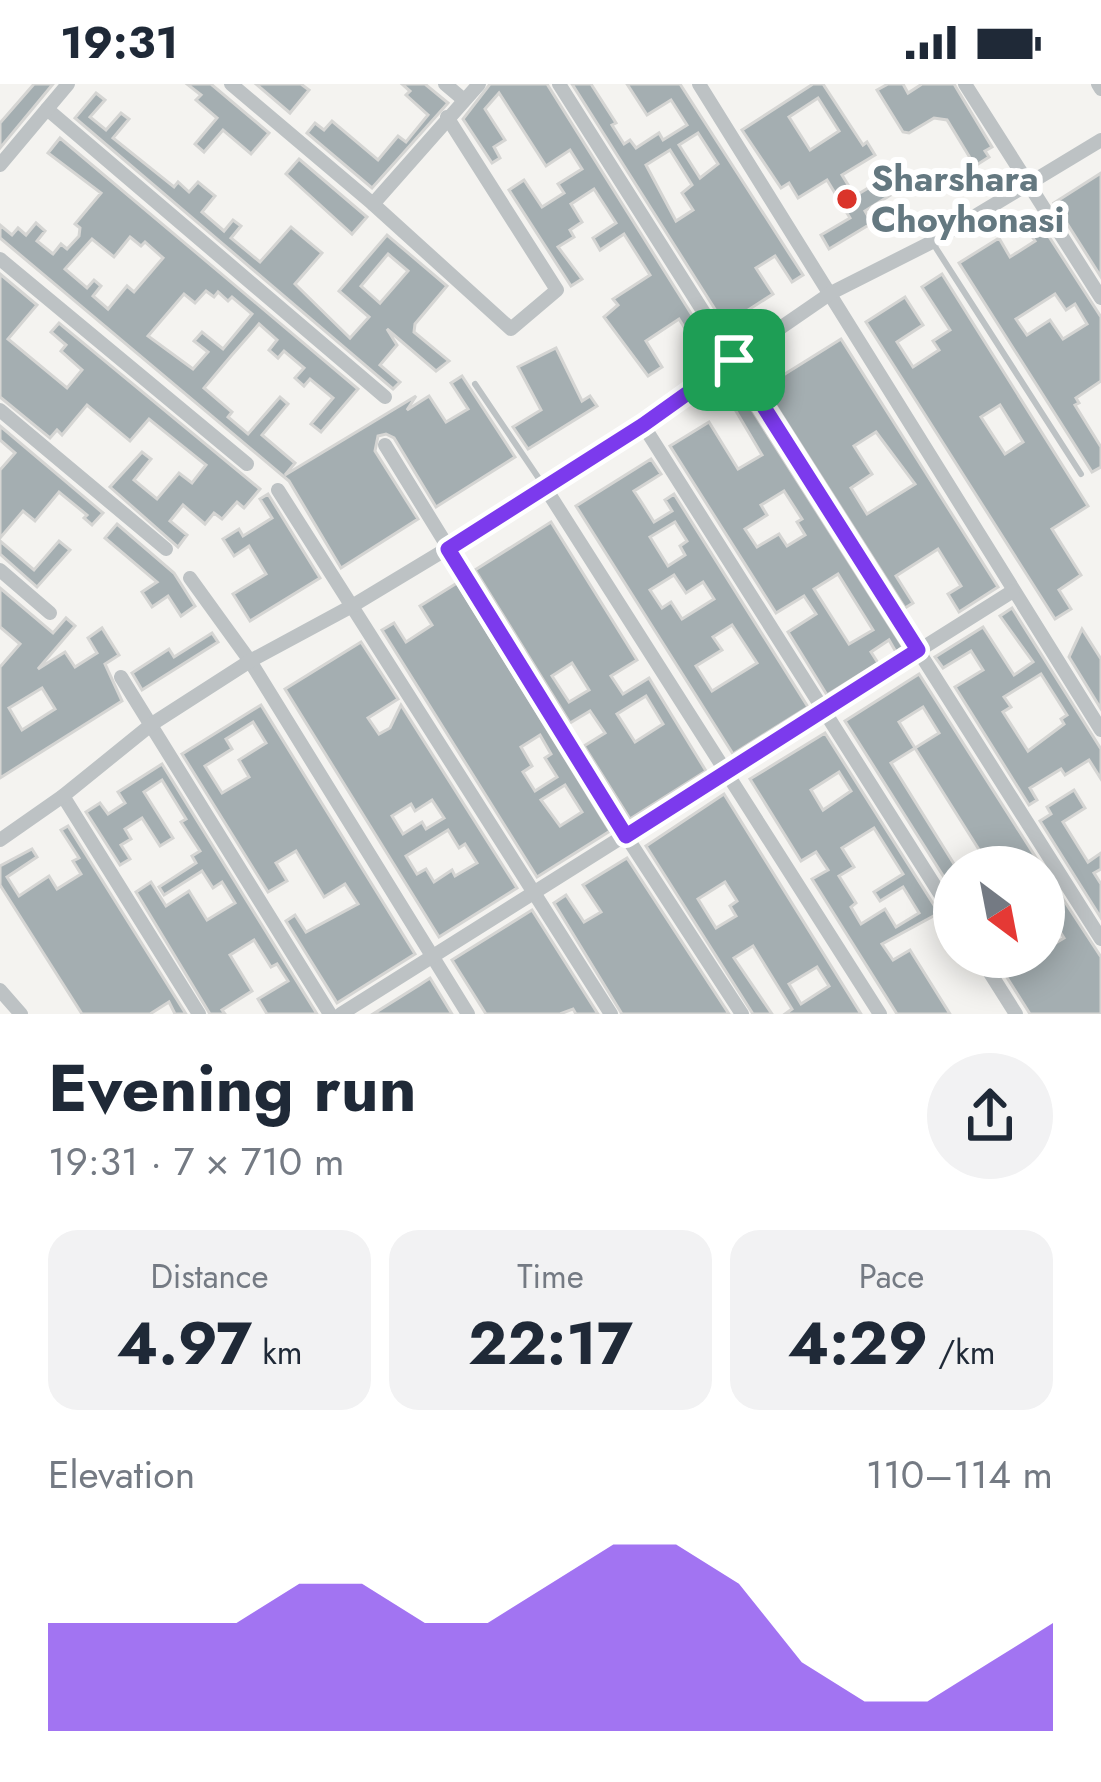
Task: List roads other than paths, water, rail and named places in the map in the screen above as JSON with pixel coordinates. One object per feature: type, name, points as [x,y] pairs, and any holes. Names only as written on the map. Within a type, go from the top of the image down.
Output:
[{"type":"street","points":[[0,165],[68,84]]},
{"type":"street","points":[[231,84],[511,329],[557,290],[448,118]]},
{"type":"street","points":[[445,84],[464,100]]},
{"type":"street","points":[[373,204],[479,84]]},
{"type":"street","points":[[559,84],[1100,935]]},
{"type":"street","points":[[699,84],[1101,730]]},
{"type":"street","points":[[965,84],[1101,298]]},
{"type":"street","points":[[47,109],[385,397]]},
{"type":"street","points":[[0,840],[152,724],[250,661],[352,606],[546,489],[831,293],[932,242],[1101,140]]},
{"type":"street","points":[[0,260],[247,464]]},
{"type":"street","points":[[0,410],[166,548]]},
{"type":"street","points":[[643,425],[933,883]]},
{"type":"street","points":[[385,446],[742,1014]]},
{"type":"street","points":[[546,489],[880,1014]]},
{"type":"street","points":[[278,490],[611,1014]]},
{"type":"street","points":[[0,570],[50,613]]},
{"type":"street","points":[[190,578],[250,661],[468,1014]]},
{"type":"street","points":[[341,1014],[1012,591]]},
{"type":"street","points":[[121,677],[330,1014]]},
{"type":"street","points":[[63,796],[199,1014]]},
{"type":"street","points":[[993,978],[1016,1014]]},
{"type":"street","points":[[0,989],[15,1012]]},
{"type":"lane","points":[[932,242],[1081,474]]},
{"type":"lane","points":[[475,384],[546,489]]},
{"type":"place","name":"Sharshara Choyhonasi","points":[[847,199]]}]
